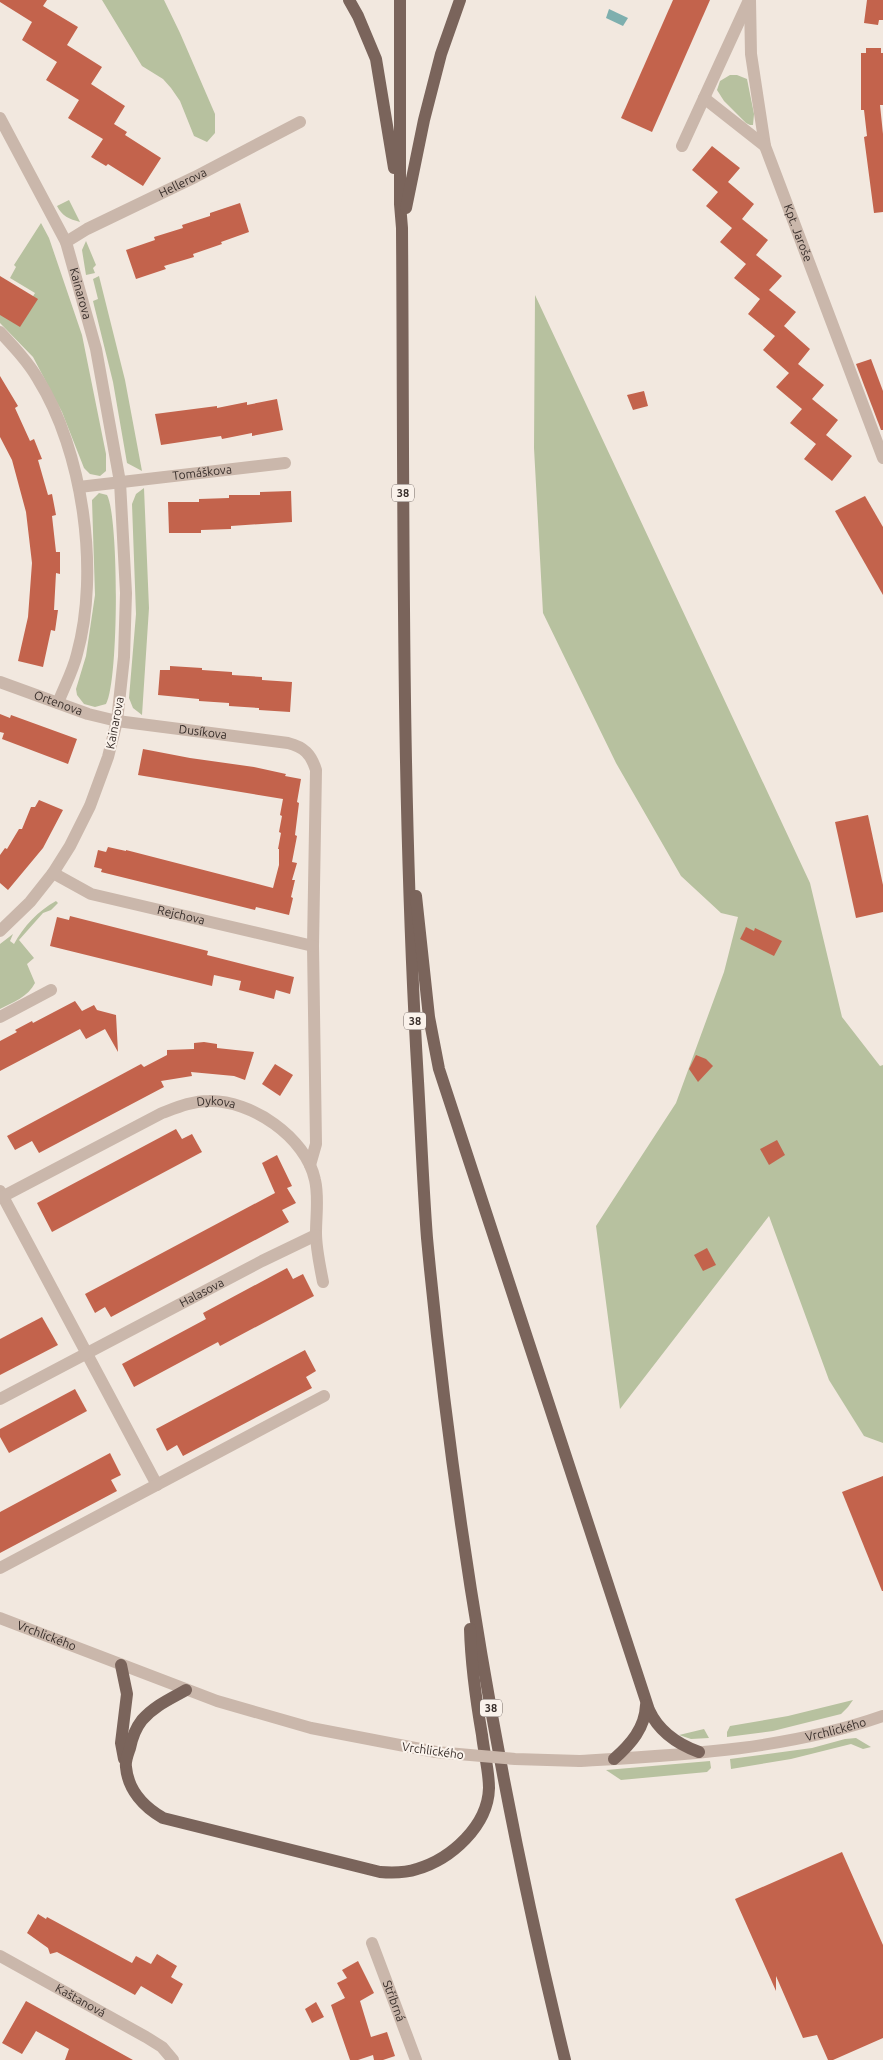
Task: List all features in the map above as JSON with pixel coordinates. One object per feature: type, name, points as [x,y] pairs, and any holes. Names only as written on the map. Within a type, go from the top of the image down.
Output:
[{"type":"main road","points":[[349,0],[358,16],[376,60],[400,204]]},
{"type":"main road","name":"38","points":[[400,0],[400,204],[402,228],[406,807],[410,945],[427,1236],[470,1587],[517,1848],[565,2060]]},
{"type":"main road","points":[[402,228],[424,120],[441,54],[460,0]]},
{"type":"main road","points":[[406,807],[429,1017],[439,1070],[646,1700],[653,1718],[666,1733],[676,1741],[700,1752]]},
{"type":"main road","points":[[121,1665],[127,1694],[122,1743],[132,1788],[142,1804],[163,1818],[380,1872],[397,1873],[417,1869],[434,1863],[456,1848],[475,1826],[486,1805],[489,1789],[472,1662],[470,1587]]},
{"type":"main road","points":[[126,1766],[133,1735],[141,1721],[158,1705],[186,1690]]},
{"type":"main road","points":[[614,1759],[635,1737],[646,1713],[646,1700]]},
{"type":"street","name":"Kpt. Jaroše","points":[[682,146],[749,0]]},
{"type":"street","name":"Kpt. Jaroše","points":[[749,0],[751,54],[765,146],[883,458]]},
{"type":"street","points":[[704,98],[765,146]]},
{"type":"street","name":"Kainarova","points":[[0,118],[66,242],[96,349],[120,482],[126,593],[124,657],[117,721],[108,757],[90,806],[70,846],[53,873],[30,902],[0,931]]},
{"type":"street","name":"Hellerova","points":[[66,242],[87,229],[187,181],[300,122]]},
{"type":"street","points":[[0,332],[20,354],[39,380],[66,437],[79,487],[88,560],[87,594],[77,655],[58,703]]},
{"type":"street","name":"Tomáškova","points":[[120,482],[285,464]]},
{"type":"street","points":[[79,487],[120,482]]},
{"type":"street","name":"Ortenova","points":[[0,682],[88,714],[117,721]]},
{"type":"street","name":"Dusíkova","points":[[117,721],[288,743],[306,750],[313,760],[316,770],[313,946]]},
{"type":"street","name":"Rejchova","points":[[53,873],[91,894],[313,946]]},
{"type":"street","points":[[310,1165],[316,1144],[313,946]]},
{"type":"street","points":[[0,1017],[51,990]]},
{"type":"street","name":"Dykova","points":[[86,1354],[1,1195],[162,1113],[187,1103],[201,1101],[234,1104],[259,1114],[273,1123],[291,1140],[310,1165],[316,1180],[318,1207],[316,1235],[322,1282]]},
{"type":"street","name":"Halasova","points":[[0,1399],[262,1261],[316,1235]]},
{"type":"street","points":[[86,1354],[157,1485]]},
{"type":"street","points":[[0,1568],[324,1396]]},
{"type":"street","name":"Vrchlického","points":[[0,1618],[186,1690],[261,1714],[311,1728],[436,1752],[515,1759],[580,1761],[614,1759],[739,1748],[820,1734],[883,1716]]},
{"type":"street","name":"Stříbrná","points":[[372,1943],[416,2060]]},
{"type":"street","name":"Kaštanová","points":[[0,1956],[162,2047],[173,2060]]},
{"type":"green space","points":[[102,0],[164,0],[215,114],[215,133],[207,142],[194,136],[180,101],[171,88],[163,79],[142,66]]},
{"type":"green space","points":[[730,75],[737,75],[747,79],[754,114],[753,125],[746,123],[724,101],[717,90],[720,81]]},
{"type":"green space","points":[[69,200],[80,222],[66,217],[57,206]]},
{"type":"green space","points":[[41,223],[49,238],[82,335],[106,454],[106,471],[100,476],[90,474],[84,468],[62,412],[33,357],[0,323],[0,312],[18,322],[35,293],[10,278],[16,267],[14,265]]},
{"type":"green space","points":[[86,241],[96,265],[93,268],[95,273],[86,275],[82,250]]},
{"type":"green space","points":[[99,276],[125,380],[142,471],[127,463],[113,382],[93,301],[98,299],[93,279]]},
{"type":"green space","points":[[535,295],[810,883],[842,1017],[880,1066],[883,1065],[883,1443],[864,1436],[829,1380],[769,1216],[620,1409],[596,1226],[676,1103],[724,972],[738,917],[721,913],[681,876],[616,763],[543,613],[534,448]]},
{"type":"green space","points":[[144,488],[149,608],[142,715],[133,708],[129,698],[136,614],[132,504],[136,494]]},
{"type":"green space","points":[[99,493],[107,495],[111,509],[114,534],[116,599],[110,689],[106,704],[95,707],[84,704],[77,695],[76,689],[86,656],[95,595],[92,500]]},
{"type":"green space","points":[[56,901],[58,903],[51,910],[43,913],[19,940],[34,958],[27,964],[35,983],[24,996],[0,1009],[0,944],[13,934],[10,941],[14,944],[32,920]]},
{"type":"green space","points":[[853,1700],[841,1714],[773,1731],[727,1737],[730,1726],[788,1716]]},
{"type":"green space","points":[[704,1729],[709,1738],[691,1739],[679,1735]]},
{"type":"green space","points":[[856,1738],[871,1747],[863,1749],[851,1744],[791,1759],[731,1769],[730,1759],[812,1748]]},
{"type":"green space","points":[[710,1761],[711,1768],[707,1772],[621,1780],[606,1770]]},
{"type":"water","points":[[609,9],[628,18],[623,26],[606,18]]},
{"type":"building","points":[[0,0],[47,0],[43,6],[78,27],[67,45],[102,67],[91,84],[125,106],[114,124],[127,132],[125,135],[161,158],[143,186],[108,164],[106,166],[91,157],[103,139],[68,118],[79,100],[46,80],[57,62],[22,40],[32,22],[0,2]]},
{"type":"building","points":[[673,0],[710,0],[652,132],[621,118]]},
{"type":"building","points":[[867,0],[883,0],[883,20],[879,20],[878,25],[864,23]]},
{"type":"building","points":[[866,48],[881,48],[881,53],[883,53],[883,105],[880,105],[883,134],[883,212],[874,213],[864,137],[867,136],[864,110],[861,110],[861,53],[866,53]]},
{"type":"building","points":[[712,146],[740,168],[728,182],[754,204],[742,219],[768,240],[756,255],[782,276],[769,290],[796,312],[784,326],[810,349],[798,364],[824,385],[812,399],[838,420],[826,435],[852,456],[832,481],[804,459],[816,444],[790,423],[802,409],[776,387],[789,373],[763,350],[775,336],[748,314],[760,299],[734,278],[746,264],[720,242],[732,228],[706,206],[718,192],[692,170]]},
{"type":"building","points":[[240,203],[249,232],[193,254],[194,257],[164,266],[166,269],[136,279],[126,250],[155,240],[154,237],[183,228],[182,225],[210,216],[210,213]]},
{"type":"building","points":[[0,276],[38,299],[20,327],[0,315]]},
{"type":"building","points":[[871,359],[883,391],[883,430],[881,430],[856,364]]},
{"type":"building","points":[[0,376],[18,406],[15,408],[30,441],[34,439],[42,459],[38,460],[48,495],[52,494],[56,515],[52,516],[56,552],[60,552],[60,574],[56,573],[54,610],[58,610],[55,631],[51,630],[43,667],[18,661],[28,617],[32,563],[26,512],[12,460],[0,437]]},
{"type":"building","points":[[644,391],[648,406],[633,410],[627,395]]},
{"type":"building","points":[[277,399],[283,430],[252,436],[252,433],[222,439],[221,436],[161,445],[155,414],[217,406],[217,408],[247,402],[247,405]]},
{"type":"building","points":[[291,491],[292,522],[231,526],[231,529],[201,530],[201,533],[169,533],[168,502],[199,502],[199,499],[229,498],[229,495],[260,495],[260,492]]},
{"type":"building","points":[[865,496],[883,527],[883,595],[835,511]]},
{"type":"building","points":[[170,666],[202,668],[202,670],[232,672],[232,675],[262,677],[262,680],[292,682],[290,712],[259,710],[259,708],[229,706],[229,703],[158,695],[160,670],[170,670]]},
{"type":"building","points":[[0,714],[10,718],[11,715],[77,739],[68,764],[2,739],[4,733],[0,732]]},
{"type":"building","points":[[143,749],[254,767],[301,779],[297,802],[299,803],[295,835],[297,836],[292,862],[297,863],[292,880],[295,880],[289,915],[256,907],[255,910],[101,872],[102,869],[94,867],[98,850],[106,852],[108,847],[273,888],[279,865],[278,849],[281,833],[279,832],[282,816],[280,815],[283,799],[138,775]]},
{"type":"building","points":[[39,800],[63,810],[43,848],[8,890],[0,883],[0,855],[5,848],[7,849],[19,829],[22,829],[31,807],[35,807]]},
{"type":"building","points":[[868,815],[883,885],[883,912],[856,918],[835,822]]},
{"type":"building","points":[[70,916],[208,951],[207,955],[294,977],[290,994],[276,990],[274,999],[239,990],[241,981],[214,975],[212,986],[50,946],[57,917],[69,920]]},
{"type":"building","points":[[746,927],[754,931],[755,928],[782,941],[774,956],[740,939]]},
{"type":"building","points":[[75,1001],[82,1011],[94,1005],[97,1010],[116,1015],[118,1052],[105,1029],[86,1039],[80,1029],[0,1071],[0,1041],[17,1032],[15,1030],[32,1021],[33,1023]]},
{"type":"building","points":[[194,1043],[217,1044],[217,1048],[254,1052],[245,1080],[234,1076],[191,1072],[192,1076],[161,1081],[164,1087],[39,1153],[32,1141],[15,1150],[7,1136],[141,1064],[144,1067],[167,1055],[167,1050],[194,1049]]},
{"type":"building","points":[[696,1055],[706,1059],[713,1066],[698,1082],[689,1069]]},
{"type":"building","points":[[275,1064],[293,1075],[280,1096],[262,1084]]},
{"type":"building","points":[[176,1129],[182,1139],[192,1134],[202,1152],[52,1232],[37,1203]]},
{"type":"building","points":[[777,1140],[785,1155],[769,1165],[760,1149]]},
{"type":"building","points":[[277,1155],[292,1186],[287,1188],[296,1203],[282,1210],[289,1222],[111,1317],[105,1307],[95,1313],[85,1294],[275,1193],[262,1163]]},
{"type":"building","points":[[707,1248],[716,1265],[703,1271],[694,1255]]},
{"type":"building","points":[[287,1268],[293,1279],[303,1274],[314,1296],[220,1346],[218,1342],[134,1387],[122,1364],[206,1319],[203,1313]]},
{"type":"building","points":[[42,1317],[58,1345],[0,1375],[0,1339]]},
{"type":"building","points":[[305,1350],[316,1371],[306,1377],[312,1388],[183,1456],[177,1445],[167,1451],[156,1429]]},
{"type":"building","points":[[75,1389],[87,1411],[9,1453],[0,1437],[0,1429]]},
{"type":"building","points":[[110,1453],[121,1475],[111,1480],[117,1491],[0,1553],[0,1512]]},
{"type":"building","points":[[883,1476],[883,1591],[882,1591],[842,1492]]},
{"type":"building","points":[[842,1852],[883,1945],[883,2038],[833,2060],[828,2060],[817,2035],[803,2038],[776,1976],[776,1991],[735,1899]]},
{"type":"building","points":[[38,1914],[132,1963],[136,1956],[151,1964],[157,1954],[177,1966],[171,1977],[183,1984],[172,2004],[141,1986],[135,1995],[57,1952],[50,1954],[48,1948],[27,1933]]},
{"type":"building","points":[[358,1961],[374,1993],[360,2001],[371,2037],[387,2032],[395,2056],[383,2060],[374,2060],[373,2055],[358,2060],[350,2060],[331,2005],[345,1998],[337,1983],[347,1978],[342,1970]]},
{"type":"building","points":[[26,2001],[133,2060],[65,2060],[69,2049],[36,2031],[22,2054],[2,2043]]},
{"type":"building","points":[[316,2002],[324,2017],[312,2023],[305,2009]]}]
